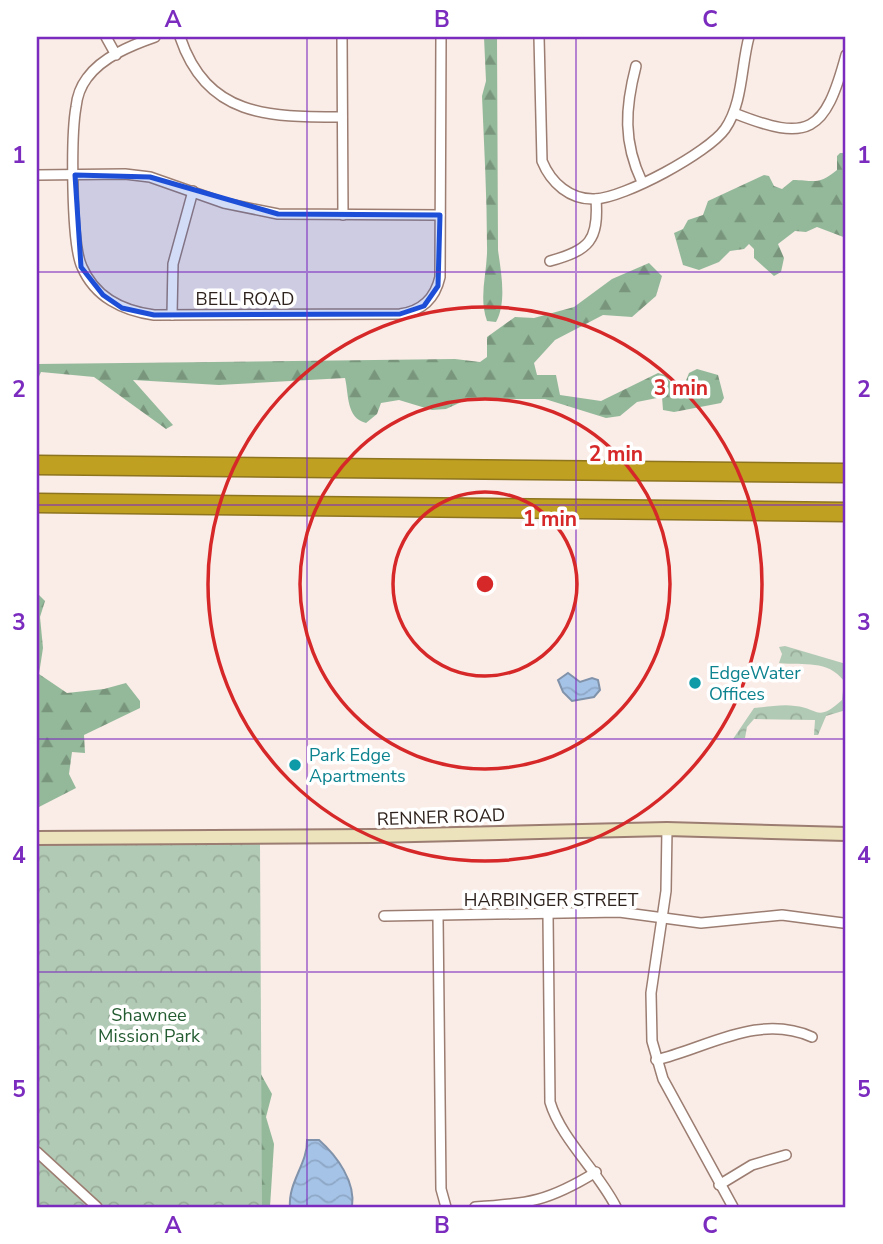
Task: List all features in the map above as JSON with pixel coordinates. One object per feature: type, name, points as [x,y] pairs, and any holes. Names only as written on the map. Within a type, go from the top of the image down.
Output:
[{"type":"highway","points":[[37,465],[846,473]]},
{"type":"highway","points":[[37,503],[846,512]]},
{"type":"main road","name":"RENNER ROAD","points":[[37,838],[373,836],[667,829],[846,834]]},
{"type":"street","points":[[106,37],[116,55]]},
{"type":"street","name":"BELL ROAD","points":[[155,37],[116,55],[94,70],[79,92],[75,110],[76,243],[81,267],[93,285],[122,308],[136,313],[172,315],[412,312],[429,301],[438,286],[441,37]]},
{"type":"street","points":[[180,37],[196,74],[212,91],[226,99],[274,116],[342,117]]},
{"type":"street","points":[[342,37],[343,215]]},
{"type":"street","points":[[539,37],[542,161],[550,178],[563,189],[578,197],[596,199],[642,182],[705,150],[726,128],[734,113],[749,37]]},
{"type":"street","points":[[734,113],[779,130],[810,124],[830,105],[846,55]]},
{"type":"street","points":[[636,66],[626,126],[630,154],[642,182]]},
{"type":"street","points":[[37,175],[125,174],[172,183],[247,209],[297,215],[440,215]]},
{"type":"street","points":[[172,315],[173,264],[193,191]]},
{"type":"street","points":[[550,261],[579,251],[589,243],[596,229],[596,199]]},
{"type":"street","points":[[667,829],[662,917],[651,993],[650,1024],[656,1060],[663,1079],[733,1207]]},
{"type":"street","name":"HARBINGER STREET","points":[[384,916],[619,912],[719,922],[782,915],[843,923]]},
{"type":"street","points":[[548,915],[550,1102],[558,1123],[596,1172],[616,1207]]},
{"type":"street","points":[[438,917],[441,1189],[446,1207]]},
{"type":"street","points":[[656,1060],[757,1028],[789,1030],[812,1037]]},
{"type":"street","points":[[37,1153],[97,1207]]},
{"type":"street","points":[[719,1185],[752,1166],[786,1155]]},
{"type":"street","points":[[475,1207],[516,1206],[544,1199],[596,1172]]},
{"type":"highlighted area","points":[[75,175],[150,177],[278,214],[440,215],[438,286],[424,306],[400,314],[154,315],[122,308],[103,295],[81,267]]},
{"type":"green space","points":[[484,37],[497,37],[498,250],[502,296],[496,322],[487,321],[483,302],[487,255],[482,96],[486,81]]},
{"type":"green space","points":[[846,153],[846,238],[817,227],[806,232],[795,231],[778,244],[784,258],[781,272],[774,276],[754,258],[754,249],[749,244],[744,249],[730,251],[719,262],[699,270],[683,265],[674,233],[683,229],[688,220],[703,215],[708,201],[764,175],[769,176],[774,186],[782,189],[793,180],[820,180],[837,170],[837,156]]},
{"type":"green space","points":[[649,263],[662,276],[656,296],[632,317],[603,315],[555,340],[534,363],[537,375],[556,375],[560,395],[601,401],[658,373],[665,375],[675,388],[683,388],[689,373],[697,369],[718,375],[724,398],[721,403],[674,412],[663,410],[662,397],[637,402],[620,416],[606,418],[545,399],[468,399],[446,409],[432,410],[399,400],[381,403],[377,414],[366,423],[352,411],[345,378],[219,385],[133,380],[173,425],[166,429],[94,377],[41,372],[37,381],[37,364],[455,359],[480,362],[487,357],[487,337],[515,317],[534,318],[574,307],[612,279]]},
{"type":"green space","points":[[37,593],[45,601],[40,617],[43,648],[39,674],[67,693],[104,689],[126,683],[140,701],[140,708],[84,735],[85,753],[72,752],[69,774],[76,788],[39,807]]},
{"type":"green space","points":[[785,646],[846,664],[846,710],[826,716],[818,735],[814,735],[815,720],[754,719],[747,727],[745,738],[733,739],[754,708],[790,705],[822,713],[842,700],[844,681],[830,669],[815,665],[779,663],[782,654],[779,647]]},
{"type":"green space","name":"Shawnee Mission Park","points":[[37,843],[260,844],[262,1207],[37,1207]]},
{"type":"green space","points":[[253,1060],[272,1094],[266,1117],[274,1144],[270,1207],[245,1207]]},
{"type":"water","points":[[568,673],[580,682],[592,678],[598,680],[600,690],[594,697],[572,701],[563,692],[558,680]]},
{"type":"water","points":[[307,1140],[319,1140],[344,1170],[351,1188],[352,1207],[290,1207],[292,1189],[304,1157]]},
{"type":"place","name":"EdgeWater Offices","points":[[695,683]]},
{"type":"place","name":"Park Edge Apartments","points":[[295,765]]}]
